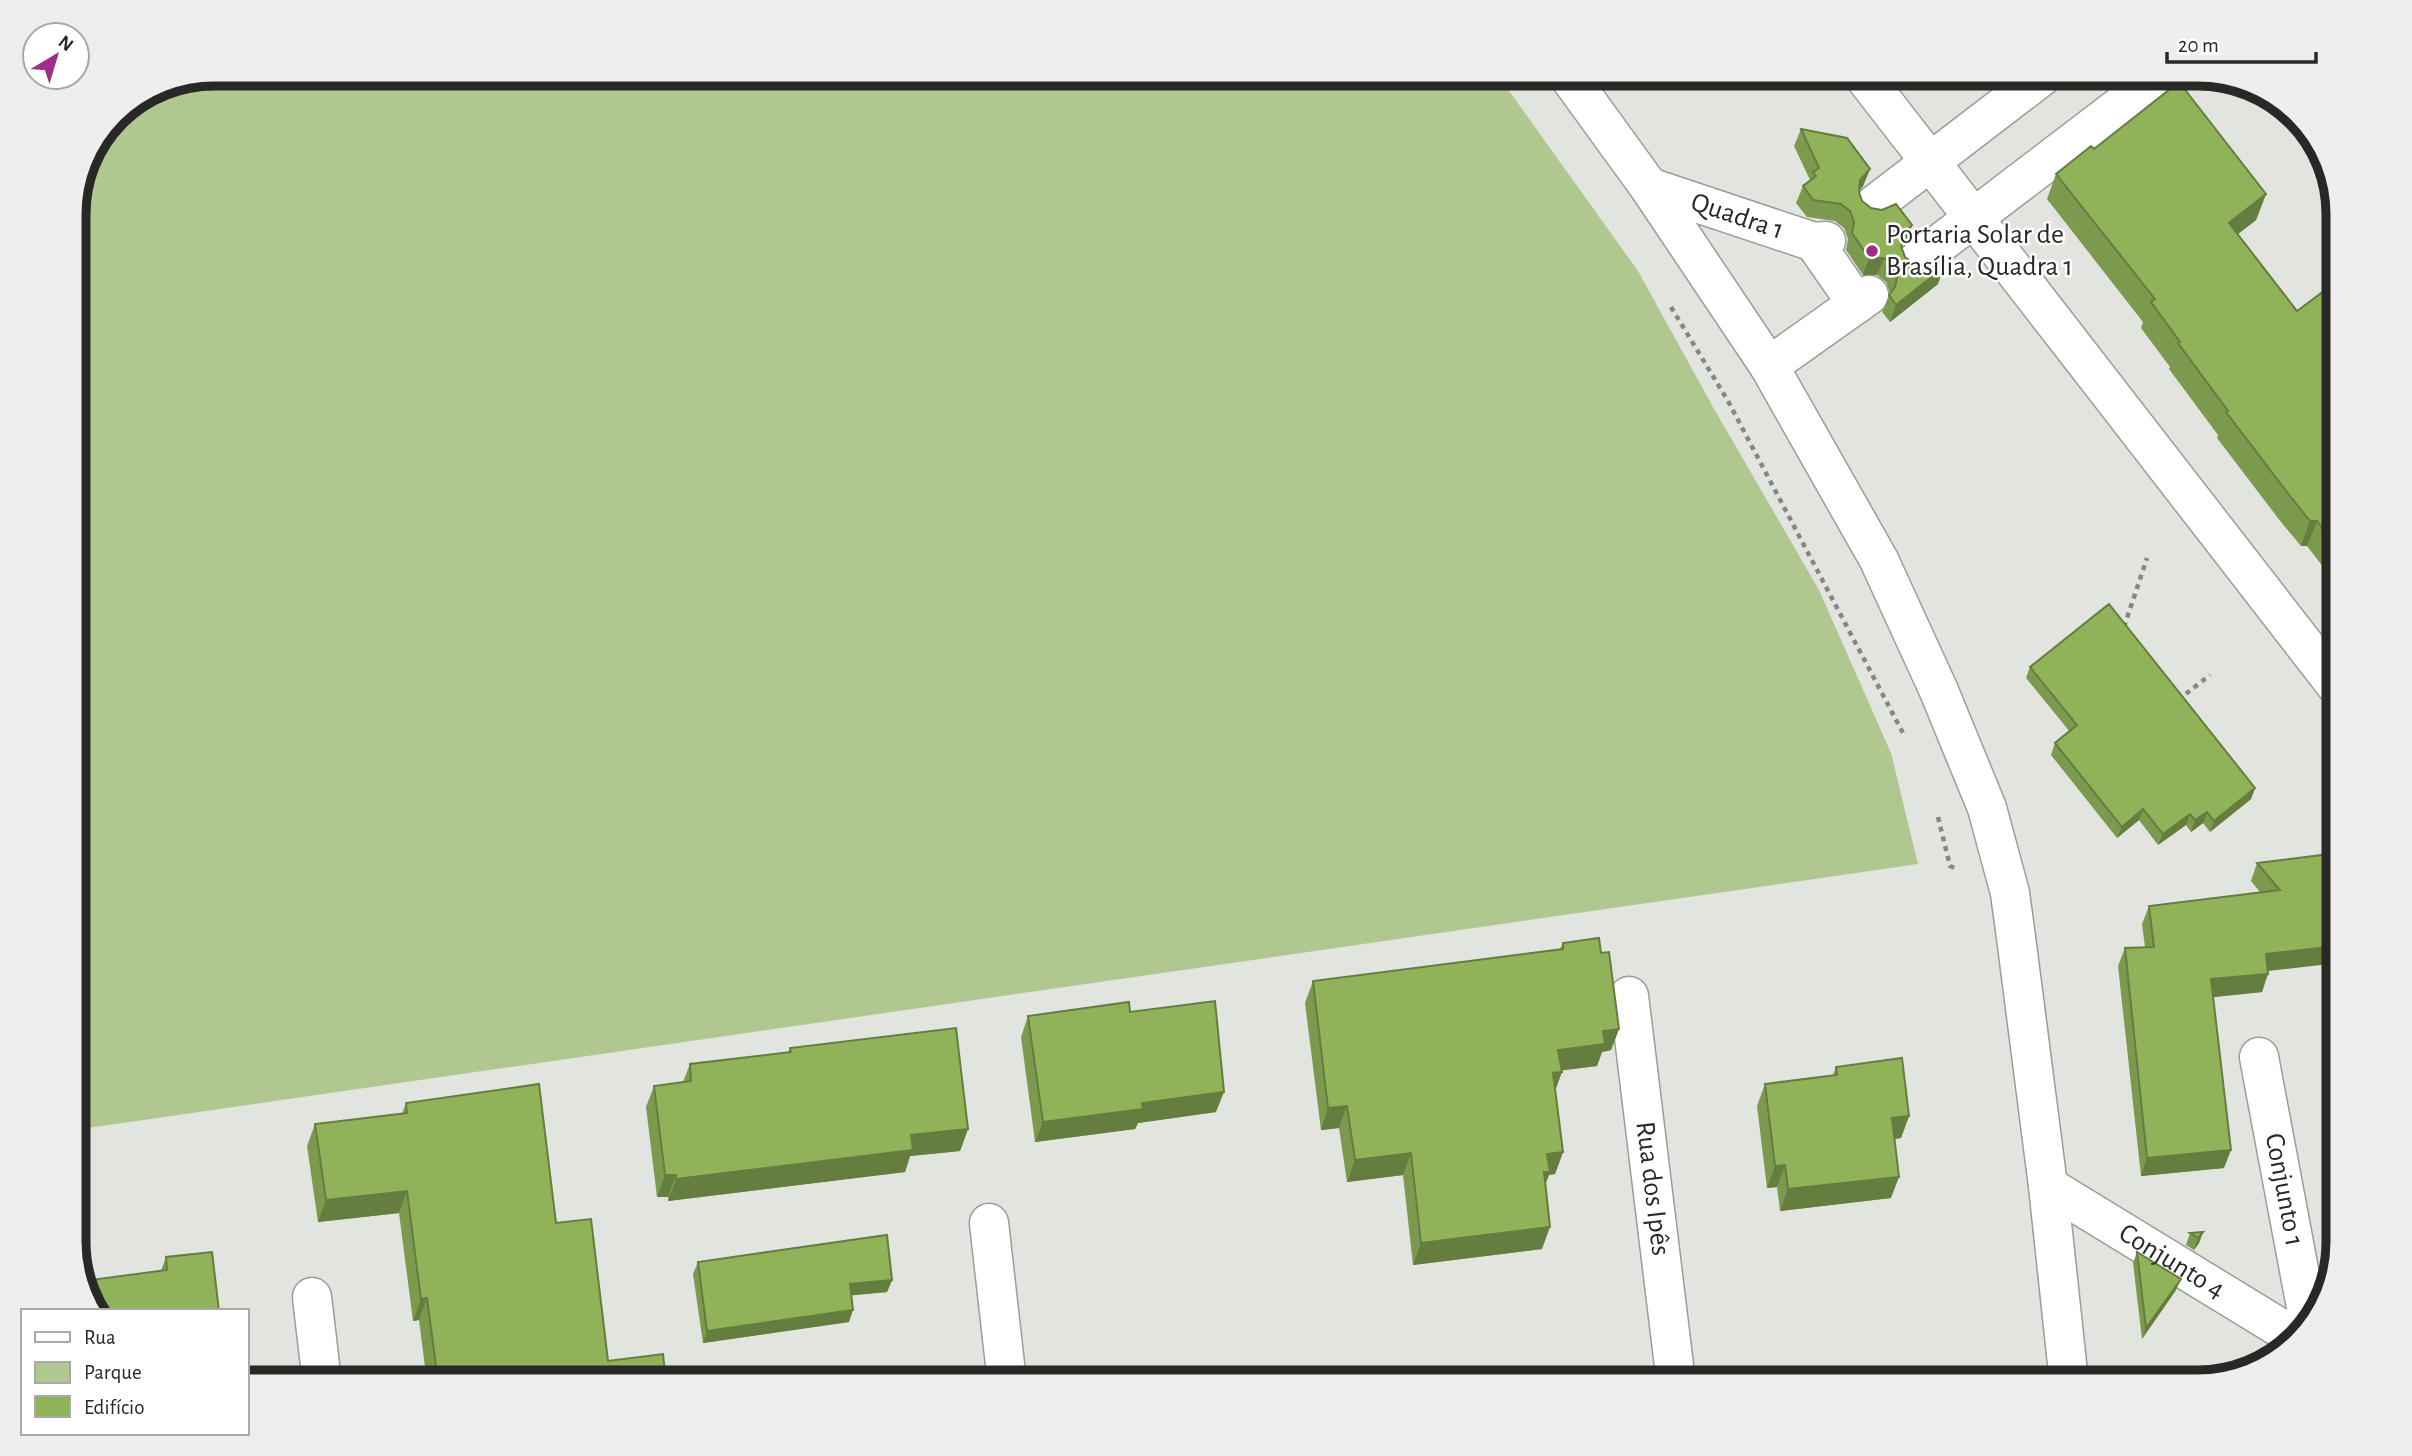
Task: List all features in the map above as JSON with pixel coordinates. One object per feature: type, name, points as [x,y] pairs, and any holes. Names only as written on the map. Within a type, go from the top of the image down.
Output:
[{"type":"street","points":[[1576,86],[1649,187],[1769,366],[1879,561],[1934,679],[1987,807],[2010,893],[2048,1186],[2068,1370]]},
{"type":"street","points":[[1871,86],[2326,672]]},
{"type":"street","points":[[1874,205],[2029,86]]},
{"type":"street","points":[[1917,261],[2146,86]]},
{"type":"street","name":"Quadra 1","points":[[1649,187],[1820,241],[1863,299],[1769,366]]},
{"type":"street","name":"Rua dos Ipês","points":[[1629,996],[1675,1370]]},
{"type":"street","name":"Conjunto 1","points":[[2259,1056],[2307,1310]]},
{"type":"street","name":"Conjunto 4","points":[[2048,1186],[2289,1333]]},
{"type":"street","points":[[989,1223],[1006,1370]]},
{"type":"street","points":[[312,1297],[321,1370]]},
{"type":"path","points":[[1666,299],[1728,401],[1905,735]]},
{"type":"path","points":[[2122,633],[2147,558]]},
{"type":"path","points":[[2168,692],[2176,702],[2210,675]]},
{"type":"path","points":[[1937,812],[1950,866],[2010,893]]},
{"type":"green space","points":[[206,86],[1506,86],[1638,271],[1819,590],[1891,753],[1918,864],[86,1128],[86,206],[90,181],[99,157],[123,123],[143,107],[173,93]]},
{"type":"building","points":[[2174,86],[2182,86],[2266,194],[2229,223],[2297,311],[2326,289],[2326,533],[2317,521],[2310,521],[2226,412],[2228,411],[2151,302],[2155,299],[2056,174],[2091,146],[2094,149]]},
{"type":"building","points":[[1801,129],[1847,138],[1870,169],[1860,180],[1859,192],[1862,201],[1871,208],[1882,210],[1896,204],[1912,225],[1903,236],[1901,246],[1905,257],[1914,264],[1925,266],[1939,260],[1944,267],[1896,305],[1889,295],[1895,287],[1897,277],[1893,265],[1884,258],[1869,258],[1852,233],[1854,222],[1850,211],[1841,204],[1813,200],[1803,186],[1816,176],[1813,172],[1819,168]]},
{"type":"building","points":[[2109,604],[2255,788],[2214,821],[2207,812],[2195,820],[2190,814],[2163,834],[2143,809],[2122,827],[2055,743],[2077,725],[2030,667]]},
{"type":"building","points":[[2326,854],[2326,947],[2266,954],[2268,974],[2211,979],[2231,1150],[2147,1158],[2125,948],[2154,947],[2149,906],[2280,890],[2257,863]]},
{"type":"building","points":[[1599,938],[1601,953],[1609,952],[1619,1029],[1603,1031],[1605,1044],[1558,1050],[1562,1072],[1553,1073],[1563,1152],[1547,1154],[1550,1172],[1544,1172],[1550,1227],[1421,1243],[1411,1153],[1355,1160],[1347,1106],[1328,1108],[1313,981],[1563,949],[1563,943]]},
{"type":"building","points":[[1215,1001],[1224,1092],[1142,1103],[1143,1109],[1043,1122],[1028,1016],[1129,1002],[1130,1012]]},
{"type":"building","points":[[956,1028],[968,1129],[911,1135],[913,1150],[676,1179],[676,1175],[665,1175],[654,1086],[691,1081],[690,1064],[791,1052],[790,1048]]},
{"type":"building","points":[[1902,1058],[1909,1116],[1892,1118],[1899,1177],[1788,1189],[1785,1165],[1775,1166],[1765,1084],[1837,1075],[1836,1067]]},
{"type":"building","points":[[539,1084],[556,1223],[591,1219],[608,1361],[663,1354],[665,1370],[436,1370],[427,1298],[421,1299],[407,1191],[326,1200],[315,1124],[407,1113],[406,1103]]},
{"type":"building","points":[[2203,1232],[2198,1238],[2190,1233]]},
{"type":"building","points":[[887,1235],[892,1280],[850,1284],[853,1310],[707,1331],[698,1262]]},
{"type":"building","points":[[212,1252],[219,1309],[105,1309],[92,1280],[167,1270],[166,1257]]},
{"type":"building","points":[[2137,1252],[2181,1279],[2146,1328]]},
{"type":"place","name":"Portaria Solar de Brasília, Quadra 1","points":[[1872,251]]}]
